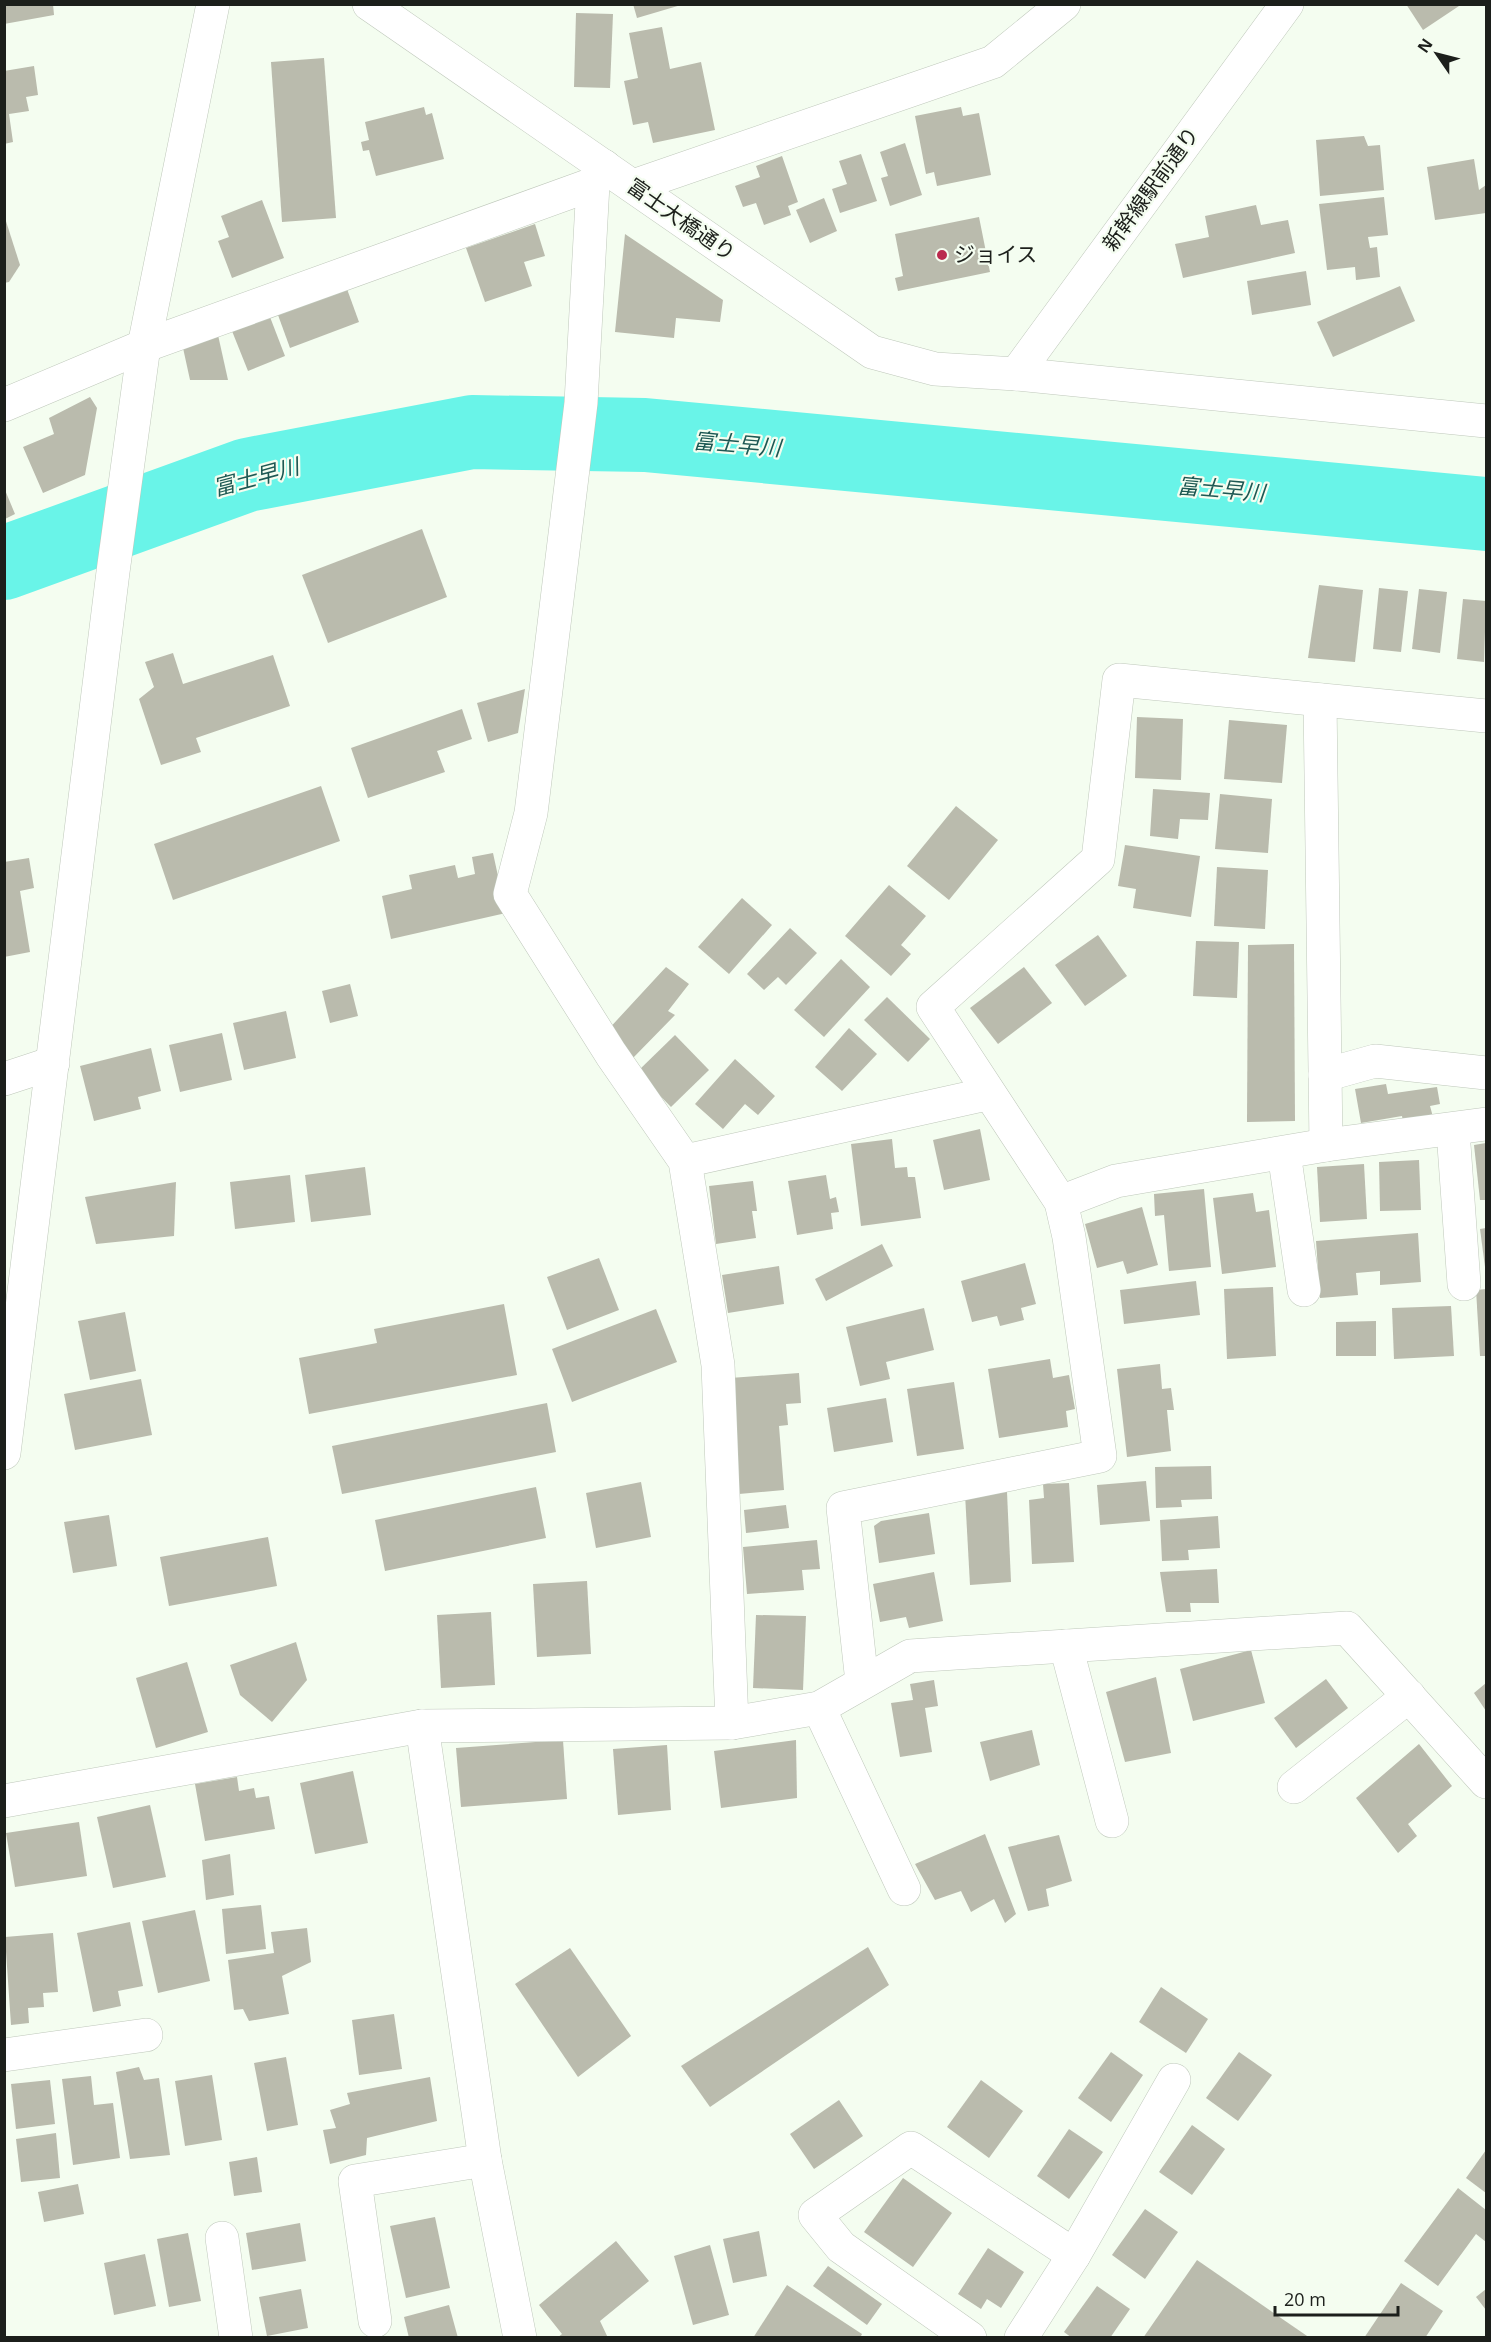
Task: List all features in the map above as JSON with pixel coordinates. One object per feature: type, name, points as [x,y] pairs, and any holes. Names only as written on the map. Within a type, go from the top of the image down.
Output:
[{"type":"street","points":[[4,1453],[113,572],[144,346],[213,4]]},
{"type":"street","name":"富士大橋通り","points":[[369,4],[598,175],[633,186],[872,352],[935,369],[1016,374],[1486,421]]},
{"type":"street","points":[[633,186],[993,62],[1064,4]]},
{"type":"street","name":"新幹線駅前通り","points":[[1016,374],[1287,4]]},
{"type":"street","points":[[4,405],[144,346],[598,175],[581,403],[531,813],[510,894],[611,1054],[685,1161],[718,1365],[732,1723]]},
{"type":"street","points":[[862,1682],[843,1508],[1101,1456],[1069,1237],[1061,1202],[987,1094],[933,1007],[1098,859],[1119,680],[1486,716]]},
{"type":"street","points":[[1320,700],[1326,1146]]},
{"type":"street","points":[[1325,1075],[1375,1061],[1486,1073]]},
{"type":"street","points":[[4,1078],[53,1063]]},
{"type":"street","points":[[685,1161],[987,1094]]},
{"type":"street","points":[[1061,1202],[1116,1181],[1326,1146],[1486,1125]]},
{"type":"street","points":[[1453,1131],[1464,1284]]},
{"type":"street","points":[[1284,1153],[1304,1290]]},
{"type":"street","points":[[4,1801],[422,1726],[732,1723],[819,1708],[910,1656],[1347,1628],[1486,1782]]},
{"type":"street","points":[[1066,1646],[1112,1821]]},
{"type":"street","points":[[1294,1787],[1409,1696]]},
{"type":"street","points":[[819,1708],[904,1888]]},
{"type":"street","points":[[422,1726],[485,2160],[520,2337]]},
{"type":"street","points":[[4,2055],[146,2035]]},
{"type":"street","points":[[1021,2337],[1074,2255],[1174,2080]]},
{"type":"street","points":[[970,2337],[841,2247],[815,2215],[911,2148],[1074,2255]]},
{"type":"street","points":[[375,2321],[355,2181],[485,2160]]},
{"type":"street","points":[[222,2238],[236,2337]]},
{"type":"building","points":[[4,4],[53,4],[54,15],[4,24]]},
{"type":"building","points":[[633,4],[681,4],[681,5],[637,18]]},
{"type":"building","points":[[1406,4],[1462,4],[1423,30]]},
{"type":"building","points":[[576,13],[613,14],[610,88],[574,87]]},
{"type":"building","points":[[662,27],[670,69],[701,62],[715,130],[653,143],[648,122],[633,125],[624,81],[638,78],[629,33]]},
{"type":"building","points":[[324,58],[336,218],[282,222],[271,62]]},
{"type":"building","points":[[34,66],[38,95],[26,97],[29,111],[9,114],[13,142],[4,144],[4,71]]},
{"type":"building","points":[[424,107],[426,115],[432,113],[444,159],[376,176],[369,150],[363,151],[361,142],[369,140],[365,122]]},
{"type":"building","points":[[961,107],[963,116],[979,113],[991,175],[937,186],[934,172],[926,174],[915,116]]},
{"type":"building","points":[[1364,136],[1368,146],[1380,145],[1384,190],[1320,196],[1316,140]]},
{"type":"building","points":[[905,143],[922,195],[890,206],[881,178],[888,176],[880,152]]},
{"type":"building","points":[[861,154],[877,201],[840,213],[832,189],[847,184],[839,161]]},
{"type":"building","points":[[782,156],[798,202],[788,206],[791,215],[764,225],[756,203],[743,207],[735,186],[760,177],[756,166]]},
{"type":"building","points":[[1474,159],[1479,190],[1486,185],[1486,213],[1435,220],[1427,167]]},
{"type":"building","points":[[1384,197],[1388,235],[1368,237],[1370,248],[1377,247],[1380,277],[1356,280],[1355,267],[1327,270],[1319,204]]},
{"type":"building","points":[[824,198],[837,231],[810,243],[796,210]]},
{"type":"building","points":[[262,200],[284,258],[232,278],[218,241],[229,237],[221,216]]},
{"type":"building","points":[[1256,205],[1261,225],[1288,220],[1295,253],[1183,278],[1175,244],[1209,237],[1205,216]]},
{"type":"building","points":[[4,215],[20,265],[9,282],[4,283]]},
{"type":"building","points":[[979,217],[990,272],[898,291],[895,278],[903,276],[895,234]]},
{"type":"building","points":[[535,224],[545,256],[524,262],[532,286],[485,302],[466,248]]},
{"type":"building","points":[[625,234],[723,300],[720,322],[676,318],[674,338],[615,332]]},
{"type":"building","points":[[1306,271],[1311,305],[1252,315],[1247,281]]},
{"type":"building","points":[[1400,286],[1415,321],[1333,357],[1317,322]]},
{"type":"building","points":[[347,289],[359,322],[290,348],[278,315]]},
{"type":"building","points":[[270,317],[285,356],[248,371],[232,331]]},
{"type":"building","points":[[218,335],[228,380],[190,380],[183,348]]},
{"type":"building","points":[[90,397],[97,408],[85,475],[43,493],[23,447],[54,434],[49,418]]},
{"type":"building","points":[[5,490],[15,514],[5,519]]},
{"type":"building","points":[[422,529],[447,597],[328,643],[302,575]]},
{"type":"building","points":[[1319,585],[1363,590],[1355,662],[1308,658]]},
{"type":"building","points":[[1379,588],[1408,591],[1401,652],[1373,649]]},
{"type":"building","points":[[1419,589],[1447,592],[1440,653],[1412,649]]},
{"type":"building","points":[[1463,599],[1486,601],[1484,662],[1457,659]]},
{"type":"building","points":[[173,653],[183,684],[273,655],[290,706],[196,738],[201,752],[161,765],[139,699],[154,687],[145,662]]},
{"type":"building","points":[[525,689],[518,733],[488,742],[477,703]]},
{"type":"building","points":[[462,709],[472,739],[437,751],[445,772],[368,798],[351,748]]},
{"type":"building","points":[[1137,717],[1183,719],[1181,780],[1135,778]]},
{"type":"building","points":[[1229,720],[1287,725],[1282,783],[1224,779]]},
{"type":"building","points":[[321,786],[340,841],[173,900],[154,844]]},
{"type":"building","points":[[1153,789],[1210,793],[1208,820],[1180,819],[1178,839],[1150,836]]},
{"type":"building","points":[[1220,794],[1272,799],[1268,853],[1215,849]]},
{"type":"building","points":[[956,806],[998,840],[949,900],[907,866]]},
{"type":"building","points":[[1125,845],[1200,856],[1191,917],[1133,908],[1136,889],[1118,886]]},
{"type":"building","points":[[493,853],[506,913],[391,939],[382,896],[412,889],[409,875],[455,865],[458,878],[475,874],[472,857]]},
{"type":"building","points":[[29,858],[34,888],[20,891],[30,952],[4,957],[4,862]]},
{"type":"building","points":[[1217,867],[1268,870],[1265,929],[1214,926]]},
{"type":"building","points":[[889,885],[926,916],[901,945],[911,954],[891,976],[845,936]]},
{"type":"building","points":[[742,898],[772,925],[729,974],[698,947]]},
{"type":"building","points":[[790,928],[817,953],[786,985],[778,977],[764,990],[747,974]]},
{"type":"building","points":[[1098,935],[1127,976],[1085,1006],[1055,965]]},
{"type":"building","points":[[1196,941],[1239,942],[1237,998],[1193,996]]},
{"type":"building","points":[[1294,944],[1295,1121],[1247,1122],[1248,945]]},
{"type":"building","points":[[841,959],[870,987],[824,1037],[794,1010]]},
{"type":"building","points":[[666,967],[689,984],[668,1011],[675,1015],[632,1059],[605,1033]]},
{"type":"building","points":[[1024,967],[1052,1003],[998,1044],[970,1008]]},
{"type":"building","points":[[350,984],[358,1016],[330,1023],[322,991]]},
{"type":"building","points":[[887,997],[930,1039],[908,1062],[864,1020]]},
{"type":"building","points":[[286,1011],[296,1058],[244,1070],[233,1023]]},
{"type":"building","points":[[849,1028],[877,1054],[842,1091],[815,1067]]},
{"type":"building","points":[[222,1033],[232,1080],[180,1092],[169,1045]]},
{"type":"building","points":[[675,1035],[709,1070],[671,1107],[637,1072]]},
{"type":"building","points":[[151,1048],[161,1091],[138,1097],[141,1109],[94,1121],[80,1066]]},
{"type":"building","points":[[735,1059],[775,1096],[758,1115],[745,1104],[723,1129],[695,1104]]},
{"type":"building","points":[[1386,1084],[1388,1094],[1437,1087],[1440,1104],[1430,1106],[1433,1117],[1403,1122],[1402,1116],[1361,1123],[1355,1089]]},
{"type":"building","points":[[980,1129],[990,1180],[944,1190],[933,1140]]},
{"type":"building","points":[[892,1139],[895,1168],[907,1167],[908,1177],[915,1177],[921,1218],[861,1226],[851,1144]]},
{"type":"building","points":[[1486,1143],[1486,1200],[1480,1200],[1474,1145]]},
{"type":"building","points":[[1419,1160],[1421,1210],[1380,1211],[1379,1162]]},
{"type":"building","points":[[1364,1164],[1367,1219],[1320,1222],[1317,1167]]},
{"type":"building","points":[[365,1167],[371,1215],[311,1222],[305,1175]]},
{"type":"building","points":[[290,1175],[295,1222],[235,1229],[230,1182]]},
{"type":"building","points":[[826,1175],[830,1199],[836,1197],[839,1212],[831,1213],[833,1229],[797,1235],[788,1181]]},
{"type":"building","points":[[753,1181],[757,1211],[752,1211],[756,1238],[716,1244],[709,1186]]},
{"type":"building","points":[[176,1182],[174,1236],[96,1244],[85,1197]]},
{"type":"building","points":[[1204,1189],[1211,1267],[1169,1271],[1164,1215],[1155,1216],[1154,1194]]},
{"type":"building","points":[[1253,1193],[1256,1212],[1269,1210],[1276,1267],[1222,1274],[1213,1198]]},
{"type":"building","points":[[1142,1207],[1158,1265],[1127,1274],[1123,1261],[1097,1268],[1085,1224]]},
{"type":"building","points":[[1486,1228],[1486,1267],[1485,1267],[1480,1229]]},
{"type":"building","points":[[1418,1233],[1421,1282],[1380,1285],[1380,1271],[1356,1273],[1358,1295],[1320,1298],[1316,1241]]},
{"type":"building","points":[[882,1244],[893,1266],[826,1301],[815,1279]]},
{"type":"building","points":[[599,1258],[619,1310],[567,1330],[547,1277]]},
{"type":"building","points":[[1025,1263],[1036,1304],[1021,1308],[1024,1320],[1000,1326],[997,1316],[972,1322],[961,1281]]},
{"type":"building","points":[[779,1266],[784,1304],[728,1313],[722,1275]]},
{"type":"building","points":[[1196,1281],[1200,1315],[1124,1324],[1120,1290]]},
{"type":"building","points":[[1273,1287],[1276,1356],[1227,1359],[1224,1289]]},
{"type":"building","points":[[1486,1289],[1486,1356],[1480,1356],[1476,1290]]},
{"type":"building","points":[[504,1304],[517,1375],[309,1414],[299,1358],[377,1343],[374,1329]]},
{"type":"building","points":[[1451,1306],[1454,1356],[1394,1359],[1392,1308]]},
{"type":"building","points":[[924,1308],[934,1350],[886,1362],[890,1379],[860,1386],[846,1327]]},
{"type":"building","points":[[656,1309],[677,1362],[572,1402],[552,1349]]},
{"type":"building","points":[[125,1312],[136,1371],[90,1380],[78,1321]]},
{"type":"building","points":[[1376,1321],[1376,1356],[1336,1356],[1336,1322]]},
{"type":"building","points":[[1050,1359],[1053,1378],[1069,1375],[1075,1409],[1066,1411],[1068,1427],[999,1438],[988,1369]]},
{"type":"building","points":[[1160,1364],[1162,1389],[1171,1388],[1174,1410],[1167,1410],[1171,1451],[1127,1457],[1117,1369]]},
{"type":"building","points":[[799,1373],[801,1403],[786,1404],[788,1425],[779,1426],[784,1490],[739,1494],[730,1378]]},
{"type":"building","points":[[141,1379],[152,1435],[75,1450],[64,1394]]},
{"type":"building","points":[[954,1382],[964,1449],[917,1456],[907,1389]]},
{"type":"building","points":[[886,1398],[893,1442],[834,1452],[827,1408]]},
{"type":"building","points":[[547,1403],[556,1452],[342,1494],[332,1446]]},
{"type":"building","points":[[1211,1466],[1212,1499],[1181,1500],[1182,1507],[1156,1508],[1155,1467]]},
{"type":"building","points":[[1146,1481],[1150,1521],[1100,1525],[1097,1485]]},
{"type":"building","points":[[641,1482],[651,1537],[596,1548],[586,1493]]},
{"type":"building","points":[[1069,1483],[1074,1562],[1032,1564],[1029,1500],[1044,1498],[1043,1484]]},
{"type":"building","points":[[536,1487],[546,1538],[385,1571],[375,1520]]},
{"type":"building","points":[[1007,1492],[1011,1582],[970,1585],[965,1494]]},
{"type":"building","points":[[786,1505],[789,1528],[746,1533],[744,1510]]},
{"type":"building","points":[[929,1513],[935,1554],[879,1563],[874,1526],[881,1521]]},
{"type":"building","points":[[109,1515],[117,1566],[73,1573],[64,1522]]},
{"type":"building","points":[[1218,1516],[1220,1548],[1188,1550],[1189,1560],[1162,1561],[1160,1520]]},
{"type":"building","points":[[268,1537],[277,1586],[169,1606],[160,1557]]},
{"type":"building","points":[[817,1540],[820,1569],[802,1570],[804,1590],[747,1594],[743,1547]]},
{"type":"building","points":[[1217,1569],[1219,1603],[1190,1603],[1191,1612],[1166,1612],[1160,1572]]},
{"type":"building","points":[[934,1572],[943,1621],[909,1628],[906,1617],[880,1622],[873,1584]]},
{"type":"building","points":[[587,1581],[591,1654],[537,1657],[533,1584]]},
{"type":"building","points":[[491,1612],[495,1685],[441,1688],[437,1615]]},
{"type":"building","points":[[756,1615],[806,1616],[803,1690],[753,1688]]},
{"type":"building","points":[[296,1642],[307,1680],[272,1722],[240,1695],[230,1665]]},
{"type":"building","points":[[1251,1650],[1265,1703],[1193,1721],[1180,1669]]},
{"type":"building","points":[[187,1662],[208,1732],[156,1748],[136,1678]]},
{"type":"building","points":[[1156,1677],[1171,1753],[1125,1762],[1106,1692]]},
{"type":"building","points":[[1326,1679],[1348,1708],[1296,1748],[1274,1718]]},
{"type":"building","points":[[934,1680],[938,1706],[925,1708],[932,1752],[900,1757],[891,1703],[913,1700],[910,1684]]},
{"type":"building","points":[[1486,1683],[1486,1711],[1474,1693]]},
{"type":"building","points":[[1032,1730],[1040,1765],[990,1781],[980,1742]]},
{"type":"building","points":[[563,1740],[567,1799],[461,1807],[456,1748]]},
{"type":"building","points":[[796,1740],[797,1798],[721,1808],[714,1751]]},
{"type":"building","points":[[1419,1744],[1452,1786],[1408,1824],[1417,1836],[1398,1853],[1356,1798]]},
{"type":"building","points":[[667,1745],[671,1810],[618,1815],[613,1749]]},
{"type":"building","points":[[353,1771],[368,1843],[315,1854],[300,1783]]},
{"type":"building","points":[[237,1777],[239,1791],[254,1788],[256,1798],[269,1796],[275,1829],[205,1841],[195,1784]]},
{"type":"building","points":[[150,1805],[166,1877],[113,1888],[97,1817]]},
{"type":"building","points":[[79,1822],[87,1876],[15,1887],[6,1833]]},
{"type":"building","points":[[985,1834],[1016,1914],[1005,1923],[994,1899],[971,1912],[961,1891],[935,1900],[915,1864]]},
{"type":"building","points":[[1059,1835],[1072,1881],[1046,1889],[1049,1906],[1028,1911],[1008,1847]]},
{"type":"building","points":[[230,1854],[234,1895],[206,1900],[202,1860]]},
{"type":"building","points":[[261,1905],[266,1949],[226,1954],[222,1909]]},
{"type":"building","points":[[195,1910],[210,1981],[158,1993],[142,1921]]},
{"type":"building","points":[[130,1922],[143,1986],[118,1991],[121,2006],[93,2012],[77,1933]]},
{"type":"building","points":[[307,1928],[311,1962],[282,1976],[289,2014],[249,2021],[243,2009],[234,2010],[228,1960],[274,1953],[271,1932]]},
{"type":"building","points":[[53,1933],[58,1992],[43,1993],[44,2007],[28,2008],[29,2023],[11,2025],[5,1937]]},
{"type":"building","points":[[868,1947],[889,1985],[710,2107],[681,2066]]},
{"type":"building","points":[[570,1948],[631,2036],[578,2077],[515,1984]]},
{"type":"building","points":[[1161,1987],[1208,2019],[1186,2053],[1139,2022]]},
{"type":"building","points":[[394,2014],[402,2069],[359,2075],[352,2020]]},
{"type":"building","points":[[1111,2052],[1143,2075],[1111,2122],[1078,2098]]},
{"type":"building","points":[[1239,2052],[1272,2075],[1238,2121],[1206,2098]]},
{"type":"building","points":[[286,2057],[298,2125],[267,2131],[254,2063]]},
{"type":"building","points":[[139,2067],[144,2080],[159,2078],[170,2155],[130,2159],[116,2072]]},
{"type":"building","points":[[212,2075],[222,2140],[185,2146],[175,2081]]},
{"type":"building","points":[[91,2076],[94,2105],[113,2103],[120,2158],[73,2165],[62,2079]]},
{"type":"building","points":[[430,2077],[437,2121],[367,2138],[366,2155],[330,2164],[323,2130],[336,2128],[330,2110],[350,2104],[347,2093]]},
{"type":"building","points":[[50,2080],[55,2124],[16,2129],[11,2084]]},
{"type":"building","points":[[981,2080],[1023,2111],[989,2158],[947,2127]]},
{"type":"building","points":[[839,2100],[863,2136],[814,2169],[790,2134]]},
{"type":"building","points":[[1192,2125],[1225,2149],[1192,2195],[1159,2172]]},
{"type":"building","points":[[1069,2129],[1103,2152],[1069,2199],[1037,2176]]},
{"type":"building","points":[[56,2133],[60,2178],[21,2182],[16,2139]]},
{"type":"building","points":[[1486,2150],[1486,2193],[1466,2178]]},
{"type":"building","points":[[257,2157],[262,2192],[234,2196],[229,2162]]},
{"type":"building","points":[[903,2178],[952,2213],[913,2267],[864,2232]]},
{"type":"building","points":[[78,2184],[84,2214],[44,2222],[38,2192]]},
{"type":"building","points":[[1458,2188],[1486,2210],[1486,2242],[1476,2234],[1438,2286],[1404,2261]]},
{"type":"building","points":[[1145,2209],[1178,2232],[1145,2279],[1112,2255]]},
{"type":"building","points":[[435,2217],[450,2288],[406,2298],[390,2226]]},
{"type":"building","points":[[300,2223],[306,2261],[252,2270],[246,2233]]},
{"type":"building","points":[[759,2231],[767,2276],[733,2283],[723,2239]]},
{"type":"building","points":[[188,2233],[201,2301],[169,2307],[157,2239]]},
{"type":"building","points":[[616,2241],[649,2281],[600,2321],[608,2338],[557,2338],[562,2334],[539,2305]]},
{"type":"building","points":[[710,2245],[729,2315],[693,2325],[674,2256]]},
{"type":"building","points":[[988,2248],[1024,2272],[1001,2308],[987,2299],[981,2309],[958,2294]]},
{"type":"building","points":[[145,2254],[156,2306],[114,2315],[104,2263]]},
{"type":"building","points":[[1197,2260],[1310,2338],[1143,2338]]},
{"type":"building","points":[[828,2266],[882,2304],[867,2325],[813,2286]]},
{"type":"building","points":[[1401,2283],[1443,2311],[1425,2338],[1364,2338]]},
{"type":"building","points":[[787,2285],[862,2334],[860,2338],[753,2338]]},
{"type":"building","points":[[1097,2286],[1130,2309],[1110,2338],[1072,2338],[1064,2332]]},
{"type":"building","points":[[301,2289],[308,2328],[267,2336],[259,2297]]},
{"type":"building","points":[[1486,2289],[1486,2310],[1476,2297]]},
{"type":"building","points":[[449,2305],[458,2338],[409,2338],[404,2317]]},
{"type":"waterway","name":"富士早川","points":[[4,563],[247,475],[472,432],[645,435],[1486,514]]},
{"type":"place","name":"ジョイス","points":[[942,255]]}]
